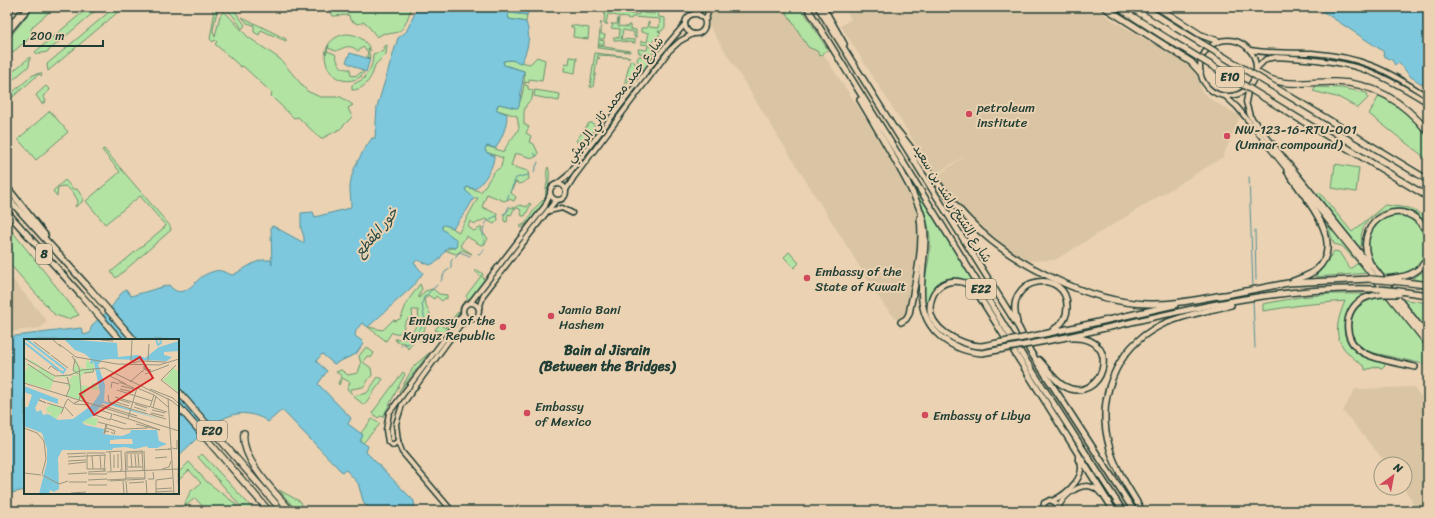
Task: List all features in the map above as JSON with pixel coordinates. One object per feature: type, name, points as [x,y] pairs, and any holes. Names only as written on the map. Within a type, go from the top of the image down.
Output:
[{"type":"highway","points":[[7,13],[12,7]]},
{"type":"highway","points":[[7,28],[26,7]]},
{"type":"highway","points":[[7,33],[29,7]]},
{"type":"highway","points":[[804,7],[818,24]]},
{"type":"highway","name":"شارع الشيخ راشد بن سعيد","points":[[807,7],[1023,356],[1123,511]]},
{"type":"highway","name":"شارع الشيخ راشد بن سعيد","points":[[818,7],[889,119],[904,147],[1019,328],[1030,351],[1134,511]]},
{"type":"highway","points":[[823,7],[849,52],[857,70]]},
{"type":"highway","points":[[1104,7],[1191,62],[1200,72]]},
{"type":"highway","name":"E10","points":[[1118,7],[1168,40],[1428,197]]},
{"type":"highway","name":"E10","points":[[1143,7],[1428,180]]},
{"type":"highway","points":[[1157,7],[1201,35],[1218,41]]},
{"type":"highway","points":[[843,65],[849,81],[917,202],[922,215],[926,235],[925,255],[920,288],[924,313],[930,324],[946,341],[964,350],[982,353],[1264,296],[1325,289],[1416,293],[1428,295]]},
{"type":"highway","points":[[1257,70],[1267,79],[1281,83],[1338,82],[1371,88],[1389,97],[1405,108],[1428,132]]},
{"type":"highway","points":[[889,119],[969,221],[1002,248],[1040,271],[1097,296],[1132,303],[1160,304],[1223,295]]},
{"type":"highway","points":[[1270,147],[1322,223],[1327,238],[1327,252],[1321,265],[1308,275],[1288,283]]},
{"type":"highway","points":[[1270,147],[1428,344]]},
{"type":"highway","points":[[7,187],[58,254]]},
{"type":"highway","name":"8","points":[[7,197],[90,289]]},
{"type":"highway","points":[[901,322],[906,319],[909,314],[922,249],[922,233],[917,202]]},
{"type":"highway","name":"8","points":[[7,212],[81,295]]},
{"type":"highway","points":[[1428,234],[1418,220],[1401,212],[1388,213],[1377,219],[1369,229],[1366,236],[1365,249],[1370,263],[1378,275],[1428,337]]},
{"type":"highway","points":[[1113,509],[1071,443],[976,291],[970,285],[959,281],[945,283],[939,286],[934,293],[930,307],[936,322],[941,329],[957,341],[982,346],[1049,333],[1261,287],[1288,283],[1400,277],[1415,271],[1424,264],[1428,256]]},
{"type":"highway","points":[[1370,279],[1428,285]]},
{"type":"highway","points":[[1019,328],[1014,307],[1018,294],[1031,283],[1044,281],[1053,284],[1061,290],[1067,304],[1065,319],[1059,327],[1049,333]]},
{"type":"highway","points":[[90,289],[133,339]]},
{"type":"highway","points":[[1381,292],[1366,297],[1352,309],[1347,323],[1349,336],[1356,347],[1368,355],[1415,367]]},
{"type":"highway","points":[[81,295],[119,339]]},
{"type":"highway","points":[[1142,511],[1112,457],[1106,434],[1105,406],[1107,392],[1114,372],[1132,346],[1157,327],[1180,318],[1232,305],[1237,301]]},
{"type":"highway","points":[[1030,351],[1060,384],[1065,387],[1078,390],[1090,386],[1099,379],[1103,370],[1104,360],[1100,350],[1094,343],[1085,338],[1062,338]]},
{"type":"highway","name":"E20","points":[[179,392],[282,511]]},
{"type":"highway","name":"E20","points":[[179,407],[269,511]]},
{"type":"highway","points":[[244,433],[244,444],[249,458],[291,511]]},
{"type":"main road","points":[[704,7],[687,18],[685,24],[686,29],[693,34],[702,31],[708,12],[714,7]]},
{"type":"main road","points":[[693,14],[702,15],[706,20]]},
{"type":"main road","name":"شارع حمد محمد ثاني الرميثي","points":[[557,184],[567,176],[660,53],[685,24]]},
{"type":"main road","name":"شارع حمد محمد ثاني الرميثي","points":[[566,190],[574,177],[669,51],[680,41],[693,34]]},
{"type":"main road","points":[[1340,56],[1342,60],[1339,62],[1271,57],[1263,61],[1249,87],[1238,95],[1225,96],[1217,94],[1207,87],[1200,72],[1199,66],[1203,54],[1207,48],[1218,41],[1228,39],[1236,41],[1250,50],[1267,53],[1294,52],[1340,56],[1364,61],[1381,68],[1428,97]]},
{"type":"main road","points":[[1250,50],[1256,62],[1257,70]]},
{"type":"main road","points":[[1314,60],[1353,67],[1372,73],[1394,82],[1428,103]]},
{"type":"main road","points":[[1249,87],[1246,102],[1250,116],[1378,275]]},
{"type":"main road","points":[[1225,96],[1237,107],[1270,147]]},
{"type":"main road","points":[[398,441],[396,444],[391,445],[387,438],[389,413],[463,314],[465,306],[471,302],[545,206],[551,188],[557,184],[563,186],[566,190],[564,197],[556,200],[484,294],[476,316],[460,325],[406,398],[397,419],[398,441],[405,457],[450,510]]},
{"type":"main road","points":[[550,194],[556,200]]},
{"type":"main road","points":[[547,212],[556,208],[572,212]]},
{"type":"main road","points":[[471,302],[479,308]]},
{"type":"main road","points":[[463,314],[470,320]]},
{"type":"main road","points":[[1042,510],[1045,502],[1060,496],[1081,474],[1081,463],[1071,443]]},
{"type":"main road","points":[[1057,509],[1062,501],[1076,489],[1084,486],[1097,489],[1113,509]]},
{"type":"main road","points":[[1052,500],[1056,503],[1057,509]]},
{"type":"shaded area","points":[[718,7],[792,7],[868,122],[903,183],[916,211],[920,235],[906,316],[902,320],[896,319],[883,304],[713,32],[708,22],[708,16]]},
{"type":"shaded area","points":[[844,7],[1095,7],[1109,18],[1192,67],[1200,82],[1201,91],[1213,101],[1240,116],[1223,157],[1055,260],[1026,261],[1005,247],[968,216],[936,177],[967,154],[935,175],[841,26],[851,19]]},
{"type":"shaded area","points":[[7,273],[47,321],[41,328],[7,332]]},
{"type":"shaded area","points":[[1413,387],[1428,405],[1428,511],[1402,511],[1401,508],[1413,506],[1409,496],[1413,496],[1413,456],[1380,456],[1343,411],[1355,389]]},
{"type":"green space","points":[[34,7],[55,7],[33,26],[31,30],[32,36],[7,57],[7,41]]},
{"type":"green space","points":[[89,7],[100,7],[47,52],[37,54],[35,52]]},
{"type":"green space","points":[[115,7],[124,7],[48,71],[47,64]]},
{"type":"green space","points":[[212,7],[232,7],[245,25],[242,29],[232,14],[225,9],[221,9],[217,11],[213,30],[215,37],[220,16],[224,11],[248,37],[280,59],[307,91],[320,97],[341,97],[353,105],[348,108],[352,117],[340,129],[321,139],[298,117],[294,118],[271,96],[272,93],[243,66],[241,67],[215,44],[217,42],[215,40],[213,42],[210,39],[214,16]]},
{"type":"green space","points":[[328,7],[412,7],[406,23],[400,30],[391,33],[384,33],[377,37],[365,22],[358,24],[350,20],[349,15],[333,16]]},
{"type":"green space","points":[[605,7],[607,7],[607,10],[638,15],[640,13],[638,12],[639,7],[644,7],[643,13],[654,14],[657,7],[659,17],[665,18],[665,27],[662,31],[658,31],[661,33],[649,45],[641,44],[641,41],[647,42],[649,33],[641,32],[641,28],[647,28],[649,22],[649,27],[659,28],[660,19],[632,17],[631,19],[608,14],[606,23],[608,24],[604,24]]},
{"type":"green space","points":[[783,7],[801,7],[828,50],[823,53],[824,54],[820,56],[817,51],[808,47]]},
{"type":"green space","points":[[510,13],[527,15],[526,22],[509,19],[508,15]]},
{"type":"green space","points":[[242,17],[286,39],[286,41],[261,30],[259,35],[254,32],[254,25],[247,23]]},
{"type":"green space","points":[[618,18],[618,26],[628,27],[628,25],[630,25],[630,29],[636,30],[636,38],[634,37],[634,32],[623,30],[621,39],[635,40],[635,43],[614,40],[614,37],[619,38],[620,29],[611,28],[613,25],[611,24],[617,24]]},
{"type":"green space","points":[[601,22],[601,34],[605,35],[604,39],[600,39],[604,41],[604,45],[600,44],[599,46],[630,52],[598,48]]},
{"type":"green space","points":[[571,25],[589,28],[588,39],[573,37],[574,28],[571,27]]},
{"type":"green space","points":[[350,34],[361,38],[371,51],[368,48],[370,58],[367,57],[368,52],[363,47],[358,51],[352,47],[349,47],[336,51],[328,48],[327,51],[335,54],[341,67],[350,69],[351,76],[358,75],[362,71],[364,73],[361,75],[362,76],[350,81],[340,79],[332,74],[327,66],[325,56],[327,46],[334,39]]},
{"type":"green space","points":[[657,42],[663,47],[658,52],[649,54],[639,53],[638,49],[647,50],[648,46],[653,47]]},
{"type":"green space","points":[[387,45],[386,54],[375,65],[373,73],[365,85],[361,88],[352,90],[352,85],[365,78],[364,77],[373,60],[373,54],[384,51],[383,47]]},
{"type":"green space","points":[[595,53],[630,57],[598,55],[597,57],[600,58],[597,59],[595,73],[597,75],[595,74],[593,87],[590,87]]},
{"type":"green space","points":[[655,55],[642,73],[637,59],[639,56],[650,57]]},
{"type":"green space","points":[[30,57],[29,66],[7,85],[7,76]]},
{"type":"green space","points":[[537,57],[545,60],[542,81],[529,79],[529,83],[525,82],[528,89],[533,90],[532,99],[524,111],[524,124],[529,127],[526,133],[531,136],[529,142],[534,144],[538,153],[537,156],[533,158],[515,153],[511,166],[528,171],[529,179],[520,184],[515,182],[511,193],[516,197],[514,201],[509,199],[504,201],[487,194],[482,207],[497,214],[498,220],[494,224],[485,219],[475,224],[470,221],[468,227],[474,231],[482,227],[481,231],[488,238],[485,244],[481,245],[466,236],[460,246],[472,254],[462,250],[456,254],[447,251],[449,248],[456,248],[442,229],[442,226],[444,224],[459,232],[478,198],[474,198],[465,191],[467,187],[481,192],[494,172],[501,167],[503,158],[486,152],[485,149],[487,146],[504,152],[519,128],[517,116],[496,109],[499,104],[516,108],[523,91],[524,71],[504,65],[503,61],[511,60],[530,64]]},
{"type":"green space","points":[[570,57],[577,58],[575,73],[564,71],[565,63],[569,64]]},
{"type":"green space","points":[[633,60],[637,69],[637,77],[634,82],[630,79],[624,86],[630,61]]},
{"type":"green space","points":[[40,73],[42,74],[41,76],[39,74],[7,102],[7,97],[33,75]]},
{"type":"green space","points":[[46,86],[50,90],[43,96],[46,101],[42,104],[36,95]]},
{"type":"green space","points":[[1315,87],[1342,88],[1367,93],[1368,98],[1358,108],[1340,98],[1313,91]]},
{"type":"green space","points":[[535,90],[560,94],[559,101],[534,96]]},
{"type":"green space","points":[[1379,96],[1408,113],[1426,132],[1428,138],[1428,160],[1369,114]]},
{"type":"green space","points":[[50,111],[68,132],[36,160],[18,139]]},
{"type":"green space","points":[[589,123],[593,123],[595,127],[586,146],[576,141]]},
{"type":"green space","points":[[104,149],[170,226],[171,230],[116,278],[111,272],[166,226],[140,196],[105,224],[86,201],[120,172],[102,150]]},
{"type":"green space","points":[[1335,164],[1359,168],[1356,192],[1332,188]]},
{"type":"green space","points":[[548,167],[549,181],[546,200],[531,220],[520,228],[520,226],[525,224],[536,207],[546,197]]},
{"type":"green space","points":[[65,180],[73,189],[77,189],[83,198],[82,202],[75,207],[78,201],[73,192],[65,186],[58,187],[57,196],[53,191]]},
{"type":"green space","points":[[914,187],[977,287],[967,281],[957,278],[948,278],[940,282],[934,288],[930,297],[928,307],[930,319],[926,309],[924,291],[930,238],[923,208]]},
{"type":"green space","points":[[1319,192],[1352,232],[1385,205],[1409,208],[1426,217],[1428,225],[1418,215],[1407,210],[1395,209],[1383,211],[1373,216],[1366,224],[1362,234],[1362,245],[1359,247],[1316,194]]},
{"type":"green space","points":[[529,203],[531,204],[525,216],[522,216],[520,209],[517,208],[514,209],[511,215],[508,214],[507,222],[504,221],[504,215],[511,207],[513,208],[520,205],[527,207]]},
{"type":"green space","points":[[1401,215],[1418,225],[1423,233],[1425,250],[1423,259],[1409,272],[1399,275],[1382,275],[1369,253],[1369,235],[1376,224],[1381,220]]},
{"type":"green space","points":[[1326,222],[1369,273],[1315,277],[1334,251],[1339,252],[1350,269],[1358,263],[1342,246],[1334,244]]},
{"type":"green space","points":[[7,225],[79,315],[68,319],[55,315],[7,261]]},
{"type":"green space","points":[[789,252],[799,263],[794,268],[784,257]]},
{"type":"green space","points":[[1428,265],[1428,281],[1412,279],[1423,272]]},
{"type":"green space","points":[[476,269],[483,274],[482,276],[485,281],[470,299],[468,299],[466,296],[481,276],[475,271]]},
{"type":"green space","points":[[420,284],[422,289],[419,294],[419,298],[425,291],[433,289],[439,294],[447,295],[447,299],[445,298],[442,301],[436,296],[434,299],[428,295],[424,300],[430,314],[420,341],[416,338],[408,349],[405,343],[397,342],[395,339],[408,338],[419,322],[418,310],[412,310],[413,321],[409,325],[409,318],[406,321],[404,332],[394,334],[392,332],[386,341],[368,327],[383,330],[393,320],[396,321],[401,318],[407,302]]},
{"type":"green space","points":[[1331,294],[1364,294],[1357,300],[1347,315],[1344,332],[1346,340],[1359,354],[1383,361],[1385,364],[1384,367],[1380,368],[1379,366],[1365,370],[1365,367],[1355,360],[1342,346],[1339,339],[1338,323],[1345,301],[1301,305],[1263,311],[1263,304],[1300,297]]},
{"type":"green space","points":[[1375,298],[1388,298],[1428,348],[1428,365],[1370,352],[1354,339],[1351,331],[1353,315],[1365,302]]},
{"type":"green space","points":[[1400,299],[1428,303],[1428,334]]},
{"type":"green space","points":[[460,312],[443,333],[435,330],[439,325],[435,322],[436,321],[445,328],[457,313]]},
{"type":"green space","points":[[366,347],[374,353],[371,358],[367,356],[363,362],[371,368],[372,375],[363,387],[351,389],[352,394],[347,389],[350,382],[342,378],[339,385],[338,383],[342,376],[336,372],[341,370],[348,375],[358,373],[361,364],[359,356]]},
{"type":"green space","points":[[429,353],[399,392],[414,366]]},
{"type":"green space","points":[[403,372],[405,374],[383,417],[380,416],[378,418],[372,413]]},
{"type":"green space","points":[[378,377],[383,379],[364,405],[353,396],[367,393]]},
{"type":"green space","points":[[372,419],[380,424],[362,444],[360,441],[363,435],[361,433]]},
{"type":"green space","points":[[202,454],[255,511],[245,511],[198,457]]},
{"type":"green space","points":[[189,462],[207,482],[236,504],[240,511],[207,511],[195,498],[183,508],[190,492],[201,483],[189,470],[180,479],[179,472]]},
{"type":"green space","points":[[279,490],[301,502],[304,511],[297,511]]},
{"type":"water","name":"خور المقطع","points":[[418,7],[530,7],[527,15],[510,13],[508,15],[509,19],[526,22],[528,27],[527,48],[521,63],[511,60],[503,61],[504,65],[524,71],[519,107],[516,108],[499,104],[497,106],[497,110],[507,114],[507,119],[504,132],[496,148],[487,146],[485,149],[486,152],[494,156],[492,165],[485,178],[475,189],[467,187],[465,190],[474,198],[453,228],[444,225],[442,226],[442,229],[457,240],[456,248],[448,247],[438,261],[430,265],[417,260],[414,263],[423,273],[413,286],[368,327],[362,323],[356,330],[355,336],[362,341],[363,344],[356,354],[334,364],[322,354],[316,361],[327,371],[318,384],[351,418],[348,424],[363,435],[360,441],[368,446],[366,452],[414,501],[415,511],[374,511],[364,504],[358,483],[346,470],[342,472],[282,410],[268,422],[254,415],[243,413],[222,419],[212,425],[179,455],[179,339],[24,339],[24,490],[7,494],[7,337],[81,328],[84,335],[90,333],[90,329],[94,323],[108,311],[126,289],[131,296],[169,285],[174,290],[179,292],[188,289],[203,276],[213,271],[220,271],[233,275],[262,260],[271,260],[272,265],[271,227],[273,226],[304,243],[301,228],[301,213],[313,212],[315,217],[350,208],[350,187],[352,174],[364,149],[372,138],[375,138],[377,107],[398,38],[406,32]]},
{"type":"water","points":[[1316,7],[1428,7],[1428,88],[1411,77],[1399,63],[1395,65],[1392,60],[1384,56],[1383,51]]},
{"type":"water","points":[[350,53],[370,59],[366,72],[346,62]]},
{"type":"waterway","points":[[534,172],[538,162]]},
{"type":"waterway","points":[[507,199],[516,178],[528,175]]},
{"type":"waterway","points":[[1249,177],[1253,288]]},
{"type":"waterway","points":[[503,214],[506,213],[509,206]]},
{"type":"waterway","points":[[484,243],[484,226],[488,220],[497,216]]},
{"type":"waterway","points":[[1255,230],[1256,280]]},
{"type":"waterway","points":[[478,254],[482,253],[484,249]]},
{"type":"waterway","points":[[441,281],[445,272],[451,268],[451,261],[460,252],[470,256]]},
{"type":"waterway","points":[[401,346],[409,343],[425,322],[422,304],[424,297],[437,285]]},
{"type":"waterway","points":[[1253,299],[1255,348]]},
{"type":"place","name":"petroleum institute","points":[[969,114]]},
{"type":"place","name":"NW-123-16-RTU-001 (Umnar compound)","points":[[1227,136]]},
{"type":"place","name":"Embassy of the State of Kuwait","points":[[807,278]]},
{"type":"place","name":"Jamia Bani Hashem","points":[[551,316]]},
{"type":"place","name":"Embassy of the Kyrgyz Republic","points":[[503,327]]},
{"type":"place","name":"Embassy of Mexico","points":[[527,413]]},
{"type":"place","name":"Embassy of Libya","points":[[925,415]]},
{"type":"district","name":"Bain al Jisrain (Between the Bridges)","points":[[607,358]]}]
